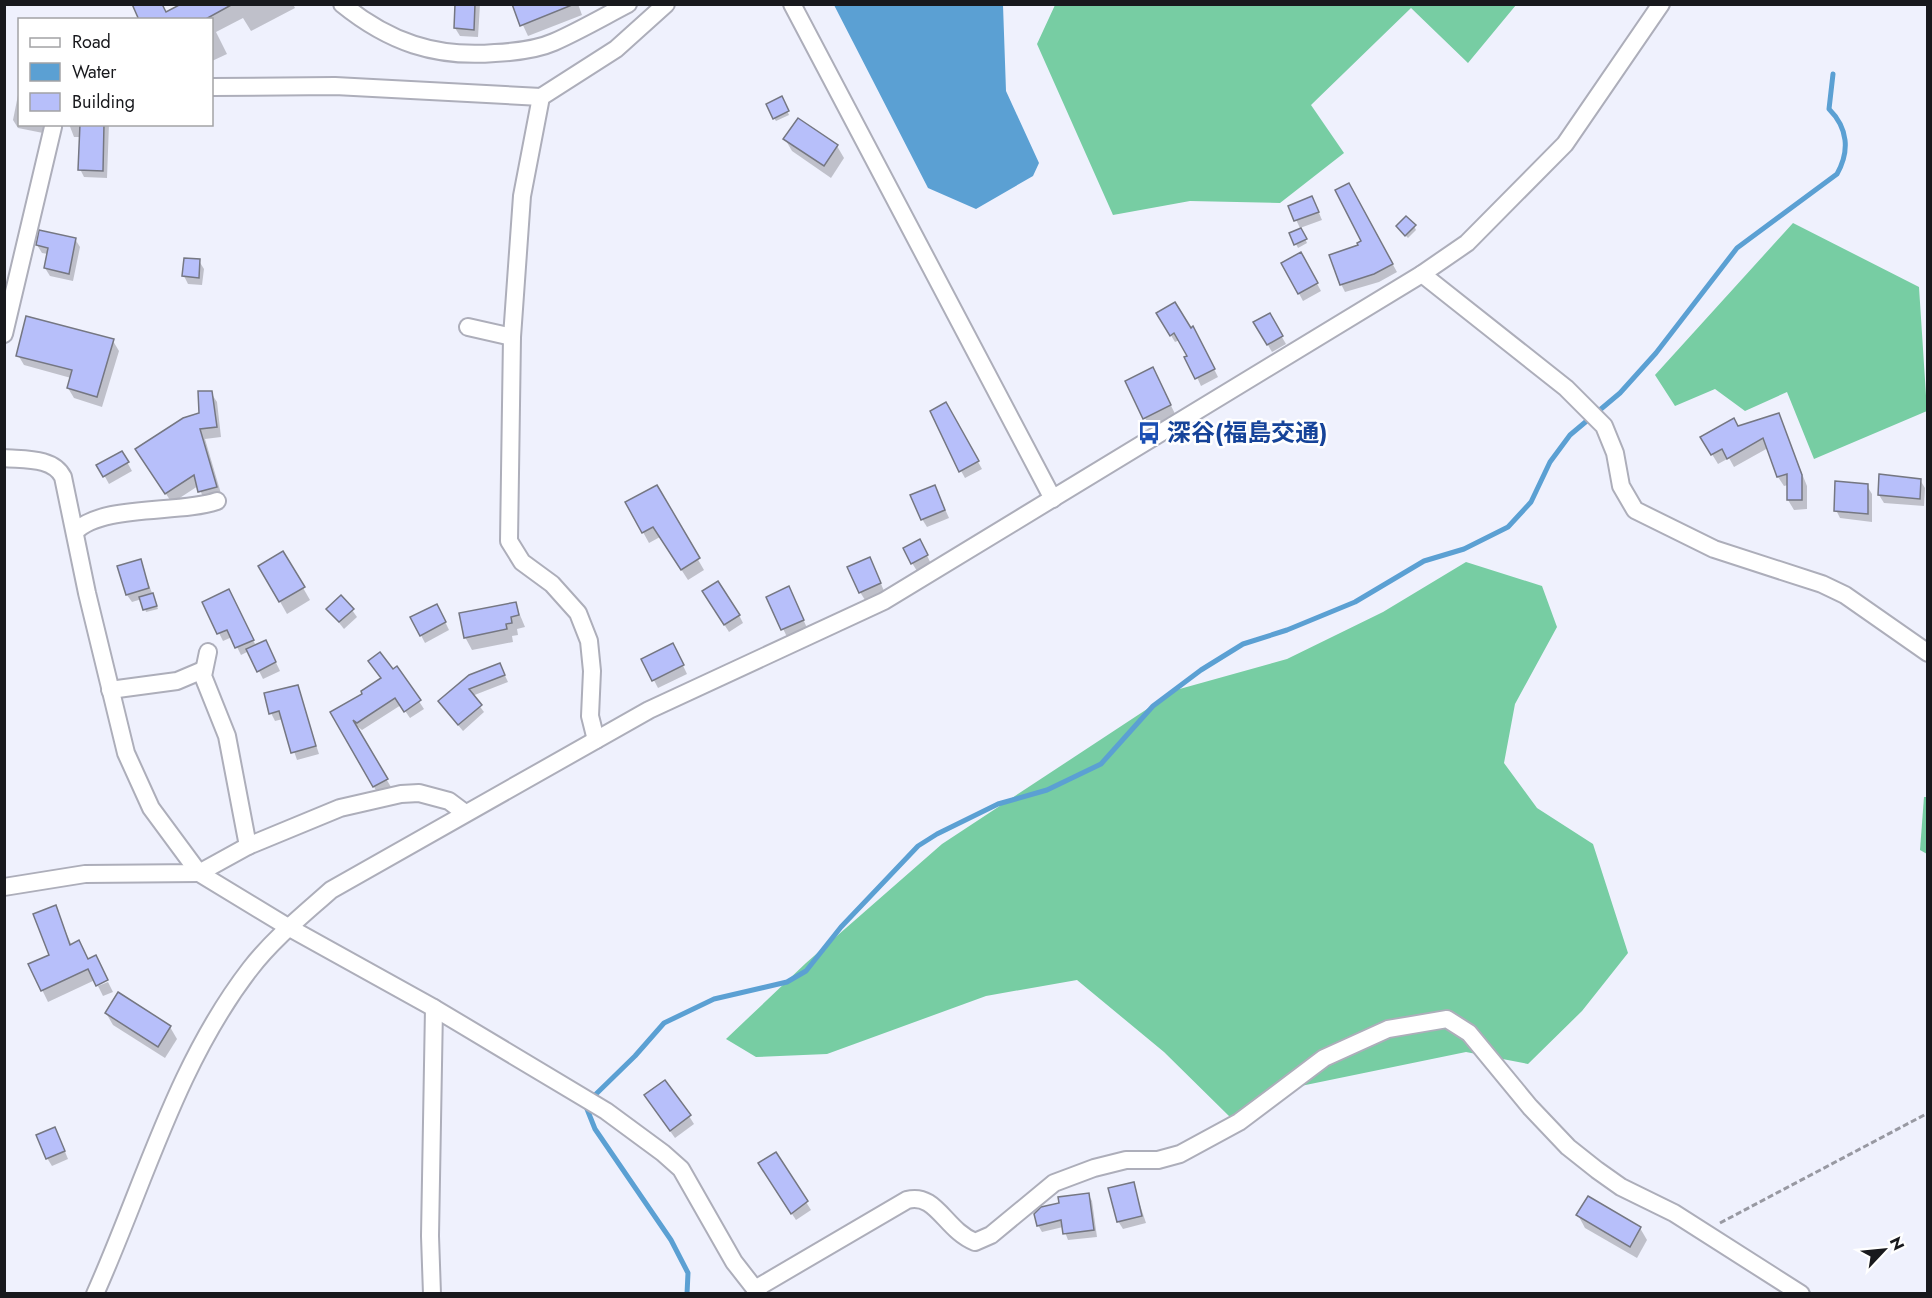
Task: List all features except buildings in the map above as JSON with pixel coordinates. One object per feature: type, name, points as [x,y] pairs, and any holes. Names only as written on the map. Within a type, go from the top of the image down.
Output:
[{"type":"street","points":[[342,4],[369,26],[414,46],[463,56],[521,52],[552,43],[628,4]]},
{"type":"street","points":[[213,87],[335,86],[541,97],[616,49],[666,4]]},
{"type":"street","points":[[792,4],[1053,499]]},
{"type":"street","points":[[95,1293],[205,1036],[250,969],[288,927],[340,885],[649,710],[884,601],[1422,274],[1467,243],[1564,144],[1661,4]]},
{"type":"street","points":[[541,97],[522,196],[512,337],[509,541],[522,562],[552,584],[578,613],[589,641],[592,671],[590,716],[596,740]]},
{"type":"street","points":[[4,334],[53,127]]},
{"type":"street","points":[[1422,274],[1566,388],[1604,426],[1615,453],[1621,486],[1635,510],[1714,549],[1822,584],[1845,595],[1928,653]]},
{"type":"street","points":[[468,327],[512,337]]},
{"type":"street","points":[[4,458],[44,462],[60,470],[126,753],[151,808],[199,873],[288,927],[434,1008],[606,1111],[663,1153],[681,1169],[734,1263],[757,1291],[907,1200],[917,1197],[927,1200],[963,1238],[975,1242],[991,1235],[1054,1183],[1094,1168],[1126,1160],[1158,1160],[1189,1150],[1239,1122],[1324,1058],[1388,1029],[1447,1019],[1469,1033],[1530,1107],[1568,1147],[1621,1187],[1704,1232],[1800,1293]]},
{"type":"street","points":[[75,531],[81,525],[105,517],[217,501]]},
{"type":"street","points":[[208,652],[203,670],[209,696],[227,736],[248,846]]},
{"type":"street","points":[[110,690],[177,681],[203,670]]},
{"type":"street","points":[[4,887],[85,874],[199,873],[248,846],[340,808],[401,794],[418,793],[449,801],[465,813]]},
{"type":"street","points":[[432,1293],[430,1236],[434,1008]]},
{"type":"path","points":[[1704,1232],[1928,1113]]},
{"type":"green space","points":[[1055,4],[1516,5],[1468,63],[1411,8],[1311,105],[1344,153],[1280,203],[1190,201],[1113,215],[1037,44]]},
{"type":"green space","points":[[1793,223],[1919,287],[1927,411],[1814,459],[1787,392],[1745,411],[1715,389],[1675,406],[1655,375]]},
{"type":"green space","points":[[1466,562],[1542,586],[1557,627],[1515,704],[1504,763],[1537,808],[1593,844],[1628,953],[1582,1011],[1528,1064],[1466,1052],[1291,1088],[1231,1118],[1164,1052],[1077,980],[986,996],[827,1054],[756,1057],[726,1039],[806,963],[942,844],[1176,690],[1287,659],[1383,612]]},
{"type":"green space","points":[[1924,797],[1927,797],[1927,854],[1920,850]]},
{"type":"water","points":[[834,5],[1003,5],[1006,91],[1039,163],[1033,176],[976,209],[928,188]]},
{"type":"waterway","points":[[687,1294],[688,1273],[671,1240],[595,1129],[587,1109],[595,1095],[635,1056],[664,1023],[714,999],[787,982],[806,971],[841,927],[918,846],[937,834],[998,804],[1047,790],[1101,764],[1153,706],[1201,670],[1243,644],[1287,630],[1355,602],[1424,561],[1464,549],[1508,527],[1531,502],[1550,462],[1570,435],[1620,393],[1656,353],[1737,248],[1837,174],[1844,157],[1845,140],[1840,124],[1829,109],[1833,74]]},
{"type":"place","name":"深谷(福島交通)","points":[[1149,433]]}]
